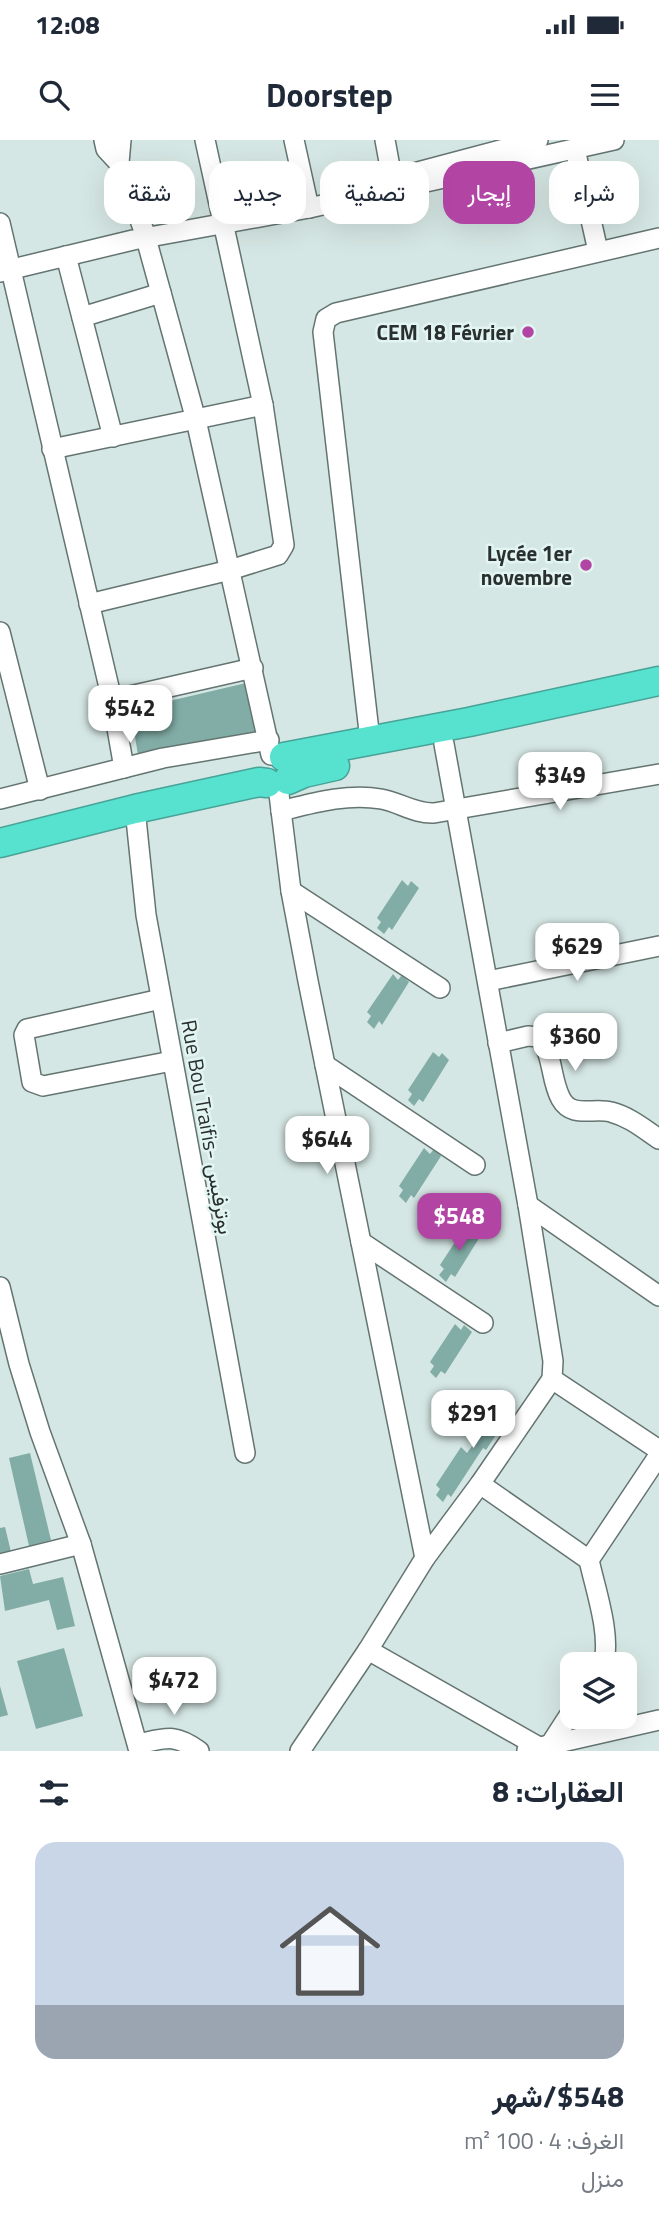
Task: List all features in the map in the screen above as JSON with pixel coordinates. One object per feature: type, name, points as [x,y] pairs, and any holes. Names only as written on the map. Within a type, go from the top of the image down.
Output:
[{"type":"highway","points":[[0,823],[275,772],[370,740],[469,722],[659,681]]},
{"type":"highway","points":[[0,843],[135,809],[259,782],[275,772],[304,773],[659,696]]},
{"type":"street","points":[[104,140],[106,149],[117,161]]},
{"type":"street","points":[[119,161],[121,140]]},
{"type":"street","points":[[205,140],[210,161]]},
{"type":"street","points":[[294,140],[307,202]]},
{"type":"street","points":[[385,140],[389,161]]},
{"type":"street","points":[[307,202],[538,140]]},
{"type":"street","points":[[429,169],[488,155],[575,149],[614,140]]},
{"type":"street","points":[[575,149],[598,251]]},
{"type":"street","points":[[307,202],[320,198]]},
{"type":"street","points":[[0,223],[5,271],[52,449],[112,700],[124,768]]},
{"type":"street","points":[[5,271],[141,236],[209,223]]},
{"type":"street","points":[[137,224],[161,293],[196,420],[253,668],[275,772],[291,891],[425,1558]]},
{"type":"street","points":[[89,604],[230,570],[278,555],[284,545],[263,405],[224,224]]},
{"type":"street","points":[[370,740],[323,332],[326,319],[336,313],[659,238]]},
{"type":"street","points":[[66,256],[113,437]]},
{"type":"street","points":[[82,317],[161,293]]},
{"type":"street","points":[[52,449],[263,405]]},
{"type":"street","points":[[0,632],[5,673],[40,790]]},
{"type":"street","points":[[112,700],[253,668]]},
{"type":"street","points":[[300,1751],[368,1650],[425,1558],[480,1485],[552,1379],[553,1361],[528,1205],[444,744]]},
{"type":"street","points":[[0,799],[176,755],[275,772],[355,797],[380,799],[420,813],[455,810],[659,774]]},
{"type":"street","name":"Rue Bou Traifis- بوترفيس","points":[[135,809],[146,915],[245,1452]]},
{"type":"street","points":[[291,891],[440,988]]},
{"type":"street","points":[[488,981],[659,946]]},
{"type":"street","points":[[161,999],[27,1029],[24,1035],[32,1082],[43,1086],[172,1061]]},
{"type":"street","points":[[498,1043],[528,1036],[539,1037],[546,1046],[561,1100],[570,1109],[618,1114],[659,1139]]},
{"type":"street","points":[[325,1065],[475,1166]]},
{"type":"street","points":[[528,1205],[659,1296]]},
{"type":"street","points":[[361,1242],[483,1322]]},
{"type":"street","points":[[0,1287],[9,1367],[81,1544],[139,1748],[173,1737],[200,1751]]},
{"type":"street","points":[[552,1379],[659,1452],[589,1560]]},
{"type":"street","points":[[480,1485],[589,1560],[606,1652]]},
{"type":"street","points":[[0,1564],[81,1544]]},
{"type":"street","points":[[368,1650],[541,1748],[659,1720]]},
{"type":"street","points":[[541,1748],[560,1726]]},
{"type":"building","points":[[246,683],[260,736],[139,762],[131,710]]},
{"type":"building","points":[[402,880],[408,886],[411,881],[419,888],[392,930],[389,927],[384,934],[377,928],[381,922],[377,918]]},
{"type":"building","points":[[393,974],[398,980],[402,975],[409,982],[382,1025],[379,1021],[374,1029],[367,1022],[371,1016],[367,1012]]},
{"type":"building","points":[[433,1052],[439,1057],[442,1053],[449,1060],[423,1102],[419,1099],[414,1106],[408,1100],[412,1094],[408,1090]]},
{"type":"building","points":[[424,1148],[430,1154],[434,1149],[441,1156],[414,1198],[411,1195],[406,1203],[399,1196],[403,1190],[399,1186]]},
{"type":"building","points":[[465,1227],[471,1233],[474,1228],[481,1235],[455,1277],[451,1274],[446,1282],[439,1275],[444,1269],[440,1265]]},
{"type":"building","points":[[455,1324],[461,1330],[464,1325],[472,1332],[445,1374],[441,1371],[436,1378],[430,1372],[434,1366],[430,1362]]},
{"type":"building","points":[[496,1400],[502,1406],[505,1401],[512,1408],[511,1412],[486,1450],[483,1448],[451,1497],[448,1494],[443,1502],[436,1495],[440,1489],[436,1485],[461,1447],[467,1453],[475,1442],[471,1438]]},
{"type":"building","points":[[30,1453],[51,1540],[29,1546],[9,1458]]},
{"type":"building","points":[[5,1527],[11,1552],[0,1555],[0,1528]]},
{"type":"building","points":[[29,1569],[33,1584],[63,1577],[75,1626],[57,1630],[49,1600],[5,1611],[0,1576]]},
{"type":"building","points":[[64,1648],[83,1716],[36,1729],[17,1661]]},
{"type":"building","points":[[0,1686],[8,1715],[0,1717]]},
{"type":"place","name":"CEM 18 Février","points":[[528,332]]},
{"type":"place","name":"Lycée 1er novembre","points":[[586,565]]}]
